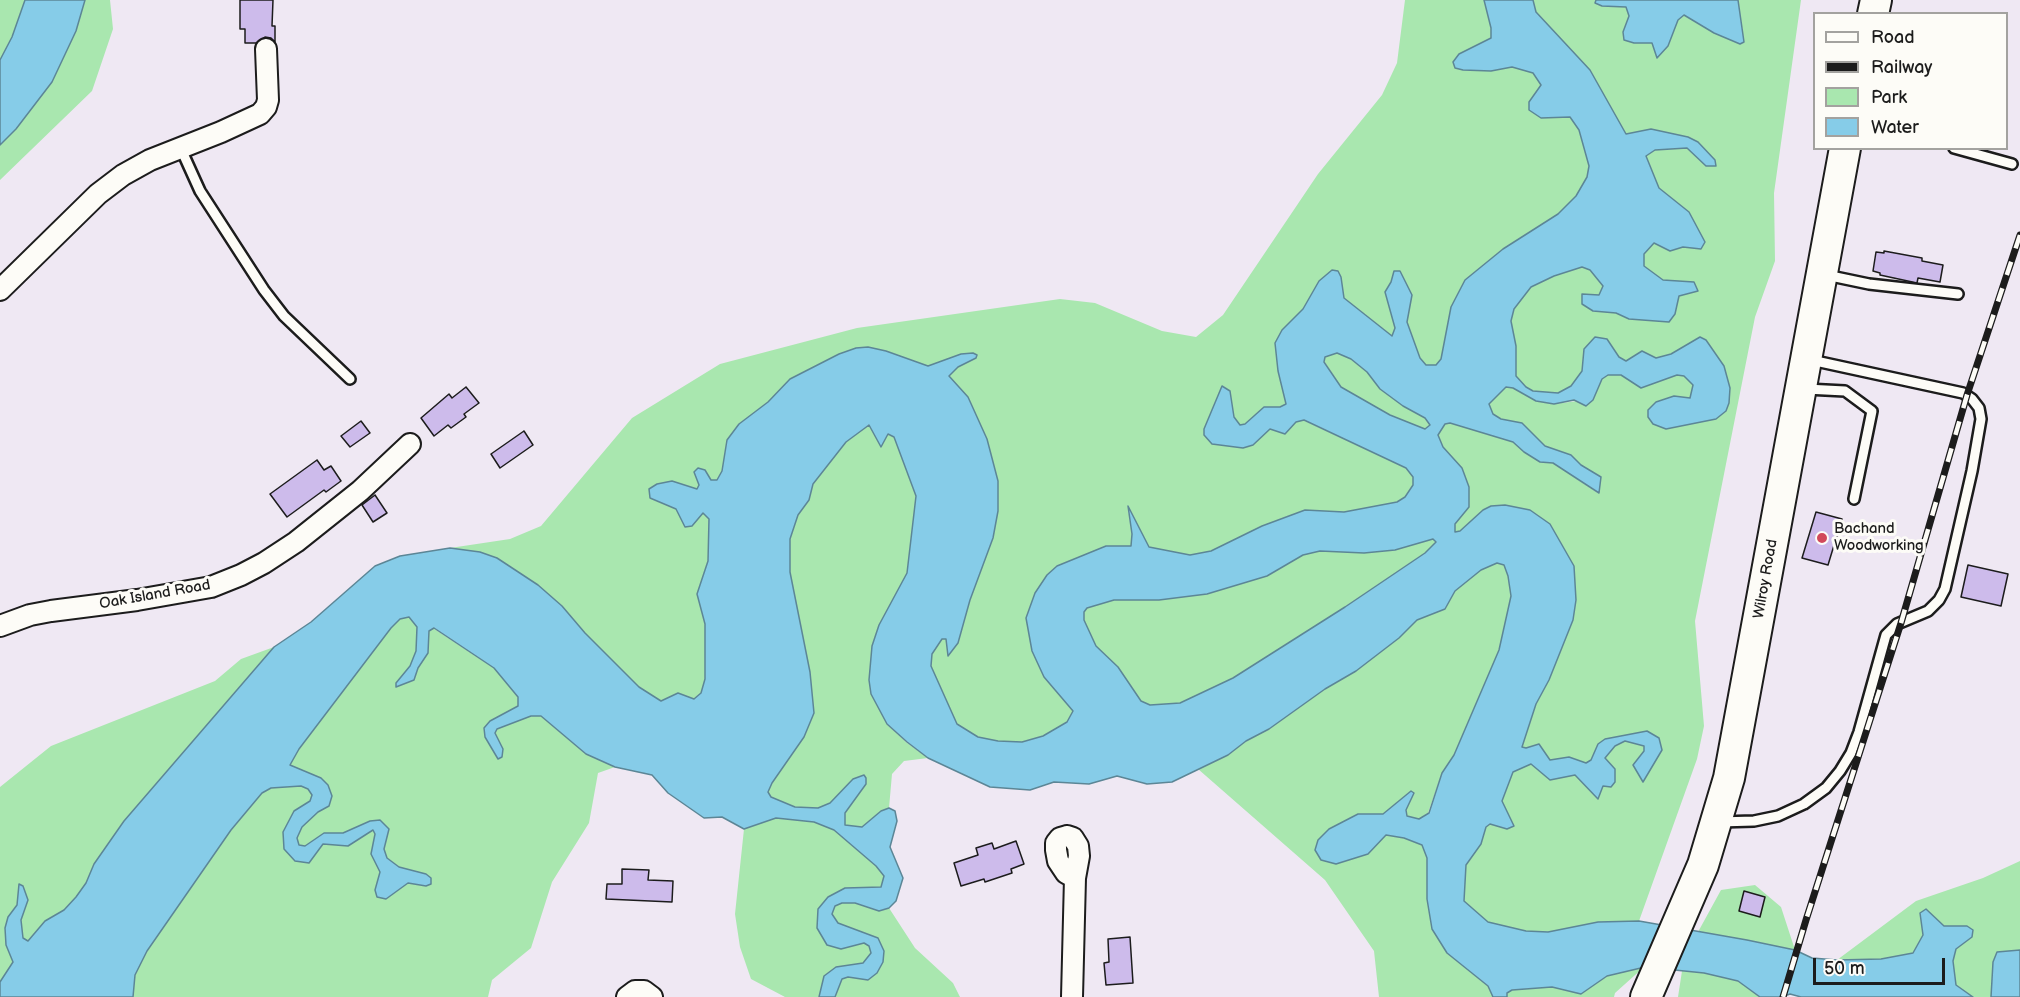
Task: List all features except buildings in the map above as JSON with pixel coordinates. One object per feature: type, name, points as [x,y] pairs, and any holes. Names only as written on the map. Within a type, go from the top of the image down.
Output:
[{"type":"main road","name":"Wilroy Road","points":[[1649,992],[1702,865],[1717,822],[1728,778],[1845,150]]},
{"type":"street","points":[[0,290],[98,194],[123,176],[150,160],[181,149],[260,114],[268,100],[266,49]]},
{"type":"street","name":"Oak Island Road","points":[[0,626],[30,615],[51,611],[211,587],[241,575],[264,564],[296,542],[360,491],[410,444]]},
{"type":"street","points":[[1071,997],[1075,878]]},
{"type":"street","points":[[627,997],[635,991],[644,991],[652,997]]},
{"type":"lane","points":[[181,149],[200,191],[264,290],[284,316],[350,379]]},
{"type":"lane","points":[[1961,150],[2012,164]]},
{"type":"lane","points":[[1821,274],[1869,284],[1958,294]]},
{"type":"lane","points":[[1717,822],[1754,821],[1778,816],[1804,804],[1826,788],[1840,771],[1851,753],[1859,732],[1886,635],[1898,624],[1928,611],[1946,589],[1972,471],[1981,418],[1979,408],[1972,399],[1963,393],[1805,359]]},
{"type":"lane","points":[[1800,388],[1845,391],[1872,411],[1854,500]]},
{"type":"green space","points":[[0,0],[25,0],[12,37],[0,60]]},
{"type":"green space","points":[[85,0],[110,0],[113,29],[92,91],[0,180],[0,145],[16,129],[76,31]]},
{"type":"green space","points":[[1405,0],[1484,0],[1491,28],[1491,38],[1459,54],[1463,70],[1490,71],[1512,67],[1533,73],[1541,85],[1529,102],[1541,118],[1570,117],[1579,130],[1589,166],[1587,177],[1576,196],[1558,214],[1503,249],[1465,280],[1451,307],[1441,359],[1436,366],[1426,365],[1420,358],[1407,322],[1412,295],[1394,271],[1385,292],[1395,328],[1392,336],[1344,298],[1341,277],[1319,281],[1303,309],[1282,330],[1278,371],[1286,404],[1280,407],[1264,407],[1240,426],[1234,417],[1230,391],[1223,386],[1204,429],[1212,444],[1243,448],[1253,445],[1270,428],[1303,420],[1406,468],[1413,477],[1413,486],[1405,497],[1397,502],[1344,512],[1305,510],[1262,526],[1211,551],[1190,555],[1149,547],[1128,508],[1132,546],[1106,546],[1057,566],[1047,575],[1035,593],[1026,619],[1044,677],[1073,711],[1067,722],[1043,736],[1021,742],[998,741],[978,737],[957,724],[931,666],[932,654],[942,639],[946,638],[958,643],[970,600],[968,397],[949,376],[958,367],[976,358],[961,354],[928,366],[886,351],[790,379],[768,402],[739,424],[727,440],[722,471],[717,480],[711,480],[705,470],[695,472],[699,485],[697,489],[672,481],[650,498],[676,509],[692,525],[703,512],[709,518],[708,561],[697,594],[705,624],[705,679],[701,693],[694,699],[678,693],[661,701],[638,687],[562,606],[450,548],[510,539],[541,526],[632,418],[720,364],[857,328],[1060,299],[1095,303],[1162,331],[1196,337],[1223,315],[1318,174],[1382,95],[1397,63]]},
{"type":"green space","points":[[1533,0],[1596,0],[1596,3],[1602,6],[1626,7],[1629,16],[1623,32],[1634,43],[1668,46],[1678,20],[1684,15],[1714,33],[1744,41],[1738,0],[1801,0],[1774,193],[1775,261],[1755,317],[1695,621],[1704,726],[1697,759],[1639,921],[1598,922],[1548,932],[1526,931],[1488,922],[1464,901],[1466,865],[1481,844],[1486,827],[1490,824],[1507,829],[1502,801],[1513,772],[1531,764],[1550,780],[1575,775],[1605,758],[1615,746],[1624,741],[1598,744],[1591,760],[1586,763],[1569,757],[1550,760],[1521,747],[1536,704],[1549,680],[1483,510],[1460,531],[1454,532],[1455,524],[1469,507],[1462,468],[1443,447],[1438,435],[1445,424],[1450,423],[1513,442],[1540,462],[1553,463],[1598,493],[1601,477],[1581,465],[1571,455],[1545,446],[1522,423],[1501,419],[1492,414],[1489,404],[1506,387],[1513,388],[1536,401],[1554,404],[1593,399],[1602,379],[1608,375],[1621,375],[1641,388],[1677,375],[1684,376],[1693,385],[1690,398],[1716,419],[1700,337],[1671,354],[1656,358],[1642,351],[1626,361],[1619,357],[1607,339],[1584,349],[1582,371],[1571,386],[1558,393],[1533,391],[1516,376],[1516,346],[1511,321],[1514,309],[1531,287],[1554,276],[1582,267],[1590,270],[1603,286],[1592,311],[1616,313],[1629,319],[1675,314],[1679,296],[1697,291],[1694,282],[1663,280],[1644,266],[1644,254],[1654,243],[1670,251],[1683,247],[1701,249],[1689,212],[1659,188],[1646,156],[1655,150],[1688,148],[1706,166],[1716,166],[1715,160],[1651,129],[1626,134],[1590,70],[1536,12]],"holes":[[[1659,738],[1644,751],[1644,746],[1626,741]]]},
{"type":"green space","points":[[1337,353],[1351,359],[1367,372],[1380,389],[1403,406],[1425,418],[1430,425],[1425,429],[1390,415],[1341,387],[1324,361],[1325,357]]},
{"type":"green space","points":[[869,425],[881,446],[888,434],[894,437],[916,496],[907,573],[879,625],[869,680],[871,694],[887,724],[928,758],[904,761],[892,774],[889,808],[881,811],[862,827],[845,825],[845,813],[866,784],[853,779],[830,803],[818,808],[795,807],[771,797],[768,792],[814,713],[810,672],[790,572],[790,539],[798,514],[809,500],[813,484],[846,442]]},
{"type":"green space","points":[[1433,539],[1436,543],[1425,553],[1345,607],[1233,678],[1180,703],[1150,705],[1141,701],[1118,667],[1096,646],[1084,620],[1084,612],[1087,608],[1114,600],[1159,600],[1207,594],[1267,576],[1303,555],[1320,551],[1364,553],[1395,550]]},
{"type":"green space","points":[[1497,563],[1504,565],[1511,596],[1499,650],[1454,755],[1442,773],[1428,813],[1419,819],[1407,816],[1406,810],[1414,793],[1411,791],[1383,814],[1358,814],[1368,854],[1386,835],[1404,838],[1422,845],[1427,858],[1427,899],[1447,953],[1488,986],[1493,997],[1379,997],[1374,951],[1325,880],[1198,769],[1228,755],[1325,689],[1356,671],[1399,638],[1417,620],[1445,609],[1455,591],[1481,570]]},
{"type":"green space","points":[[409,617],[417,627],[416,651],[410,666],[396,683],[414,680],[418,668],[428,653],[429,631],[433,628],[494,668],[518,697],[518,706],[490,721],[484,728],[503,749],[495,733],[497,729],[531,716],[541,716],[586,754],[615,767],[598,773],[589,823],[552,882],[531,948],[492,980],[488,997],[133,997],[135,975],[147,951],[231,830],[262,793],[271,788],[301,786],[308,789],[312,795],[310,801],[294,811],[284,849],[323,844],[348,846],[373,830],[375,834],[371,854],[380,872],[375,890],[386,899],[408,883],[425,886],[426,874],[399,867],[387,858],[384,849],[389,829],[370,821],[343,833],[324,833],[305,846],[299,845],[297,838],[302,827],[318,812],[329,806],[321,778],[290,765],[299,749],[391,628],[400,619]]},
{"type":"green space","points":[[274,647],[124,821],[94,864],[86,883],[76,897],[64,910],[45,921],[28,941],[23,938],[21,920],[28,900],[19,884],[17,905],[8,917],[6,945],[14,962],[0,982],[0,787],[51,746],[215,681],[241,659]]},
{"type":"green space","points":[[776,818],[814,822],[834,830],[876,866],[884,876],[881,887],[845,888],[828,897],[841,949],[864,943],[869,946],[871,953],[863,963],[836,967],[824,976],[819,997],[785,997],[751,979],[740,947],[735,914],[744,829]]},
{"type":"green space","points":[[2020,861],[2020,950],[1997,952],[1993,962],[1991,997],[1973,997],[1956,985],[1953,961],[1956,949],[1972,937],[1966,926],[1944,926],[1920,913],[1923,935],[1913,953],[1881,959],[1837,960],[1916,901],[1983,878]]},
{"type":"green space","points":[[1755,885],[1781,907],[1795,950],[1698,932],[1721,890]]},
{"type":"green space","points":[[842,903],[855,903],[879,911],[889,908],[915,948],[953,983],[960,997],[835,997],[842,979],[848,977],[868,980],[878,938],[838,923],[832,914],[835,906]]},
{"type":"green space","points":[[1644,967],[1615,993],[1614,997],[1507,997],[1507,993],[1512,990],[1552,987],[1581,994],[1607,976]]},
{"type":"green space","points":[[1682,971],[1704,973],[1738,981],[1760,997],[1678,997]]},
{"type":"water","points":[[25,0],[85,0],[76,31],[52,82],[16,129],[0,145],[0,60],[12,37]]},
{"type":"water","points":[[1484,0],[1533,0],[1536,12],[1590,70],[1626,134],[1651,129],[1688,137],[1698,142],[1715,160],[1716,166],[1706,166],[1687,148],[1655,150],[1646,156],[1659,188],[1689,212],[1705,242],[1701,249],[1683,247],[1670,251],[1654,243],[1644,254],[1644,266],[1663,280],[1694,282],[1698,291],[1679,296],[1675,314],[1669,322],[1629,319],[1616,313],[1593,311],[1582,304],[1582,294],[1599,295],[1603,286],[1590,270],[1582,267],[1554,276],[1531,287],[1514,309],[1511,321],[1516,346],[1516,376],[1533,391],[1558,393],[1571,386],[1582,371],[1584,349],[1595,337],[1607,339],[1619,357],[1626,361],[1642,351],[1656,358],[1671,354],[1700,337],[1706,340],[1724,366],[1730,388],[1726,411],[1716,419],[1666,429],[1653,424],[1648,417],[1648,410],[1656,402],[1674,396],[1690,398],[1693,385],[1684,376],[1677,375],[1641,388],[1621,375],[1608,375],[1602,379],[1593,400],[1586,406],[1574,400],[1554,404],[1536,401],[1513,388],[1506,387],[1489,404],[1493,414],[1501,419],[1522,423],[1545,446],[1571,455],[1581,465],[1601,477],[1599,493],[1553,463],[1540,462],[1513,442],[1450,423],[1445,424],[1438,435],[1443,447],[1462,468],[1469,487],[1469,507],[1455,524],[1455,532],[1460,531],[1483,510],[1491,506],[1505,505],[1530,510],[1550,524],[1574,566],[1576,600],[1573,620],[1549,680],[1536,704],[1522,747],[1539,744],[1550,760],[1569,757],[1586,763],[1591,760],[1598,744],[1605,739],[1647,731],[1659,738],[1662,750],[1643,782],[1633,765],[1644,751],[1644,746],[1625,741],[1615,746],[1605,758],[1615,769],[1615,782],[1611,787],[1603,786],[1598,799],[1575,775],[1550,780],[1531,764],[1513,772],[1502,801],[1514,826],[1507,829],[1490,824],[1486,827],[1481,844],[1466,865],[1464,901],[1488,922],[1526,931],[1548,932],[1598,922],[1639,921],[1795,950],[1812,958],[1837,960],[1881,959],[1913,953],[1923,935],[1920,913],[1926,909],[1944,926],[1967,926],[1973,930],[1972,937],[1956,949],[1953,961],[1956,985],[1973,997],[1801,997],[1790,994],[1782,997],[1760,997],[1738,981],[1704,973],[1645,967],[1607,976],[1581,994],[1552,987],[1512,990],[1507,993],[1507,997],[1493,997],[1488,986],[1447,953],[1432,929],[1427,899],[1427,858],[1422,845],[1404,838],[1386,835],[1368,854],[1336,864],[1321,860],[1315,850],[1318,840],[1329,829],[1358,814],[1383,814],[1411,791],[1414,793],[1406,810],[1407,816],[1419,819],[1429,813],[1442,773],[1454,755],[1499,650],[1511,596],[1504,565],[1497,563],[1481,570],[1455,591],[1445,609],[1417,620],[1399,638],[1356,671],[1325,689],[1228,755],[1172,782],[1147,784],[1117,776],[1089,784],[1054,782],[1030,790],[990,787],[928,758],[887,724],[871,694],[869,680],[872,646],[879,625],[907,573],[916,496],[894,437],[888,434],[881,447],[869,425],[846,442],[813,484],[809,500],[798,515],[790,539],[790,572],[810,672],[814,713],[804,737],[768,792],[771,797],[795,807],[818,808],[830,803],[853,779],[864,775],[866,784],[845,813],[845,825],[862,827],[881,811],[889,808],[895,811],[897,821],[890,847],[903,878],[896,901],[889,908],[879,911],[855,903],[842,903],[835,906],[832,914],[838,923],[878,938],[884,951],[883,962],[877,973],[868,980],[848,977],[842,979],[835,997],[819,997],[824,976],[836,967],[863,963],[871,953],[869,946],[864,943],[841,949],[827,945],[817,928],[818,909],[828,897],[845,888],[881,887],[884,876],[876,866],[834,830],[814,822],[776,818],[744,829],[722,817],[704,818],[668,793],[652,775],[615,767],[586,754],[541,716],[531,716],[497,729],[495,733],[503,749],[502,757],[498,759],[485,737],[484,728],[490,721],[518,706],[518,697],[494,668],[434,628],[429,631],[428,653],[418,668],[414,680],[396,687],[396,683],[410,666],[416,651],[417,627],[409,617],[400,619],[391,628],[299,749],[290,765],[321,778],[328,785],[332,796],[329,806],[318,812],[302,827],[297,838],[299,845],[305,846],[324,833],[343,833],[370,821],[380,820],[389,829],[384,849],[387,858],[399,867],[426,874],[431,878],[431,884],[426,886],[408,883],[386,899],[377,897],[375,890],[380,872],[371,854],[375,834],[373,830],[348,846],[323,844],[309,863],[295,861],[284,849],[283,832],[294,811],[310,801],[312,795],[308,789],[301,786],[271,788],[262,793],[231,830],[147,951],[135,975],[133,997],[0,997],[0,982],[13,962],[6,945],[5,928],[8,917],[17,905],[19,884],[23,886],[28,900],[21,920],[23,938],[28,941],[45,921],[64,910],[76,897],[86,883],[94,864],[124,821],[274,647],[311,622],[375,566],[400,556],[450,548],[480,552],[497,558],[538,585],[562,606],[585,633],[639,687],[661,701],[678,693],[694,699],[701,693],[705,679],[705,624],[697,594],[708,561],[709,519],[703,513],[692,526],[685,527],[676,509],[650,498],[649,489],[657,484],[672,481],[697,489],[699,485],[694,472],[698,468],[705,470],[711,480],[717,480],[722,471],[727,440],[739,424],[768,402],[790,379],[856,348],[868,347],[886,351],[928,366],[961,354],[977,355],[976,358],[958,367],[949,376],[968,397],[987,439],[998,481],[998,511],[993,538],[970,600],[958,643],[948,656],[946,639],[942,639],[932,654],[931,666],[957,724],[978,737],[1022,742],[1043,736],[1067,722],[1073,711],[1044,677],[1032,651],[1026,618],[1035,593],[1047,575],[1057,566],[1106,546],[1131,546],[1132,534],[1128,506],[1149,547],[1190,555],[1211,551],[1262,526],[1305,510],[1344,512],[1397,502],[1405,497],[1413,485],[1413,477],[1406,468],[1304,420],[1296,422],[1285,434],[1270,429],[1253,445],[1243,448],[1212,444],[1204,435],[1204,429],[1222,386],[1230,391],[1234,417],[1240,425],[1245,424],[1264,407],[1280,407],[1286,404],[1278,371],[1275,343],[1282,330],[1303,309],[1319,281],[1332,270],[1338,271],[1341,277],[1344,298],[1392,336],[1395,328],[1385,292],[1394,271],[1400,271],[1412,295],[1407,322],[1420,358],[1426,365],[1436,365],[1441,359],[1451,307],[1465,280],[1503,249],[1558,214],[1576,196],[1587,177],[1589,166],[1579,130],[1570,117],[1541,118],[1529,110],[1529,102],[1541,85],[1533,73],[1512,67],[1491,71],[1455,68],[1453,62],[1459,54],[1491,38],[1491,28]],"holes":[[[1337,353],[1351,359],[1367,372],[1380,389],[1403,406],[1425,418],[1430,425],[1425,429],[1390,415],[1341,387],[1324,362],[1325,357]],[[1433,539],[1436,542],[1425,553],[1345,607],[1233,678],[1180,703],[1150,705],[1141,701],[1118,667],[1096,646],[1084,620],[1084,612],[1087,608],[1114,600],[1159,600],[1207,594],[1267,576],[1303,555],[1320,551],[1364,553],[1395,550]]]},
{"type":"water","points":[[1596,0],[1738,0],[1744,42],[1740,44],[1714,33],[1684,15],[1678,20],[1668,46],[1657,58],[1652,43],[1634,43],[1624,40],[1623,32],[1629,16],[1626,7],[1602,6],[1595,3]]},
{"type":"water","points":[[2020,950],[2020,997],[1991,997],[1993,962],[1997,952]]},
{"type":"railway","points":[[1783,997],[1901,623],[1967,395],[2020,235]]},
{"type":"place","name":"Bachand Woodworking","points":[[1822,538]]}]
